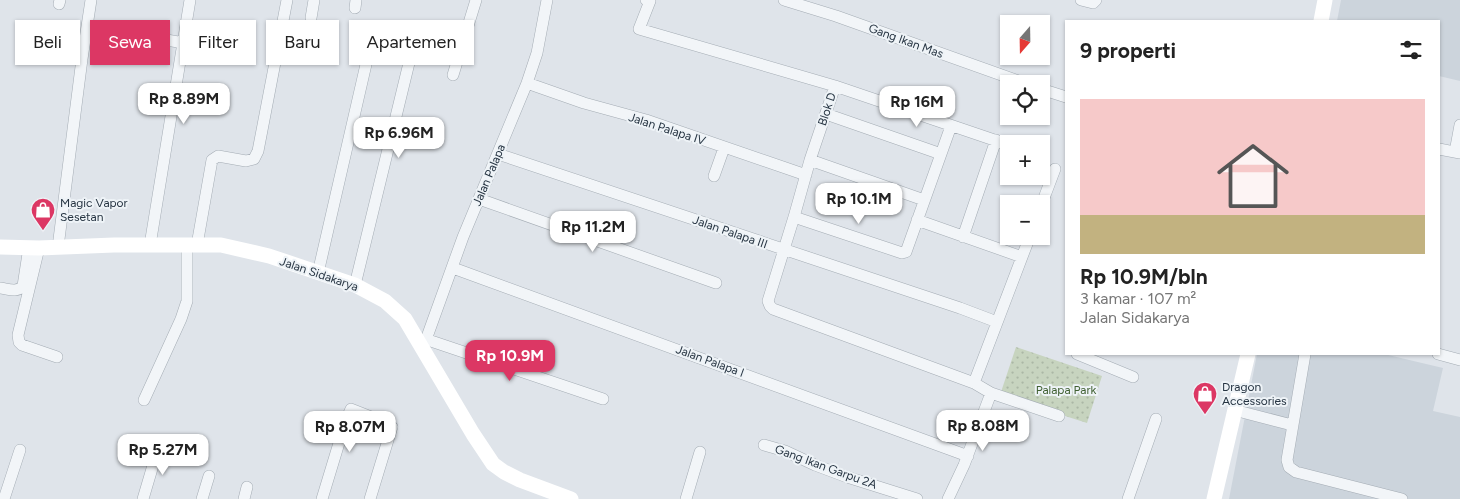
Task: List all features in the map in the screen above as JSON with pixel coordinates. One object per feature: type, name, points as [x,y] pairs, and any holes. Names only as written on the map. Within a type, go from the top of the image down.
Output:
[{"type":"street","points":[[58,248],[91,0]]},
{"type":"street","points":[[187,20],[190,0]]},
{"type":"street","points":[[144,400],[187,301],[192,245],[212,160],[218,156],[246,162],[254,159],[260,140],[287,0]]},
{"type":"street","points":[[310,18],[314,0]]},
{"type":"street","points":[[454,75],[476,0]]},
{"type":"street","name":"Jalan Palapa","points":[[424,343],[479,199],[527,84],[537,53],[547,0]]},
{"type":"street","name":"Gang Ikan Mas","points":[[784,0],[836,16],[1002,75]]},
{"type":"street","points":[[1081,0],[1093,3],[1096,0]]},
{"type":"street","points":[[1321,20],[1325,0]]},
{"type":"street","points":[[648,1],[639,29],[835,86]]},
{"type":"street","points":[[150,245],[180,65]]},
{"type":"street","points":[[318,272],[366,65]]},
{"type":"street","points":[[355,285],[409,65]]},
{"type":"street","name":"Jalan Palapa IV","points":[[527,84],[584,103],[646,120],[806,175]]},
{"type":"street","name":"Blok D","points":[[784,250],[810,160],[835,86],[1000,142]]},
{"type":"street","points":[[1050,92],[1065,97]]},
{"type":"street","points":[[826,114],[941,154]]},
{"type":"street","points":[[1440,149],[1457,153],[1460,125]]},
{"type":"street","points":[[794,217],[902,253],[908,249],[951,126]]},
{"type":"street","points":[[963,237],[996,140]]},
{"type":"street","points":[[714,176],[724,148]]},
{"type":"street","name":"Jalan Palapa III","points":[[498,154],[784,250],[768,301],[772,309],[974,383],[991,393],[1059,416]]},
{"type":"street","points":[[810,160],[924,200]]},
{"type":"street","points":[[1045,195],[1055,169]]},
{"type":"street","points":[[479,199],[716,283]]},
{"type":"street","points":[[917,220],[1022,257]]},
{"type":"street","name":"Jalan Sidakarya","points":[[0,247],[58,248],[221,245],[245,250],[355,285],[394,308],[424,343],[481,448],[493,464],[520,480],[570,499]]},
{"type":"street","points":[[974,383],[1027,245]]},
{"type":"street","points":[[0,288],[16,290],[23,286],[34,247]]},
{"type":"street","points":[[34,247],[18,335],[19,342],[22,345],[57,357]]},
{"type":"street","points":[[784,250],[997,322]]},
{"type":"street","name":"Jalan Palapa I","points":[[452,268],[968,456]]},
{"type":"street","points":[[424,343],[603,399]]},
{"type":"street","points":[[1079,355],[1133,377]]},
{"type":"street","points":[[1214,499],[1248,355]]},
{"type":"street","points":[[1304,355],[1287,460],[1289,467],[1296,472],[1402,499]]},
{"type":"street","points":[[1440,355],[1460,360]]},
{"type":"street","points":[[948,499],[968,456],[991,393]]},
{"type":"street","points":[[322,499],[350,410],[379,420],[392,427],[370,499]]},
{"type":"street","points":[[1234,410],[1292,425]]},
{"type":"street","points":[[1128,499],[1156,419]]},
{"type":"street","points":[[143,499],[159,445]]},
{"type":"street","name":"Gang Ikan Garpu 2A","points":[[764,445],[785,451],[847,477],[917,499]]},
{"type":"street","points":[[4,499],[20,450]]},
{"type":"street","points":[[686,499],[700,452]]},
{"type":"street","points":[[202,499],[209,476]]},
{"type":"street","points":[[244,499],[247,487]]},
{"type":"shaded area","points":[[1341,0],[1460,0],[1460,81],[1440,76],[1440,20],[1337,20]]},
{"type":"shaded area","points":[[1257,355],[1388,355],[1443,368],[1433,411],[1460,417],[1460,499],[1229,499]]},
{"type":"green space","name":"Palapa Park","points":[[1016,347],[1102,376],[1087,423],[1000,395]]},
{"type":"place","name":"Magic Vapor Sesetan","points":[[43,231]]},
{"type":"place","name":"Dragon Accessories","points":[[1205,415]]}]
